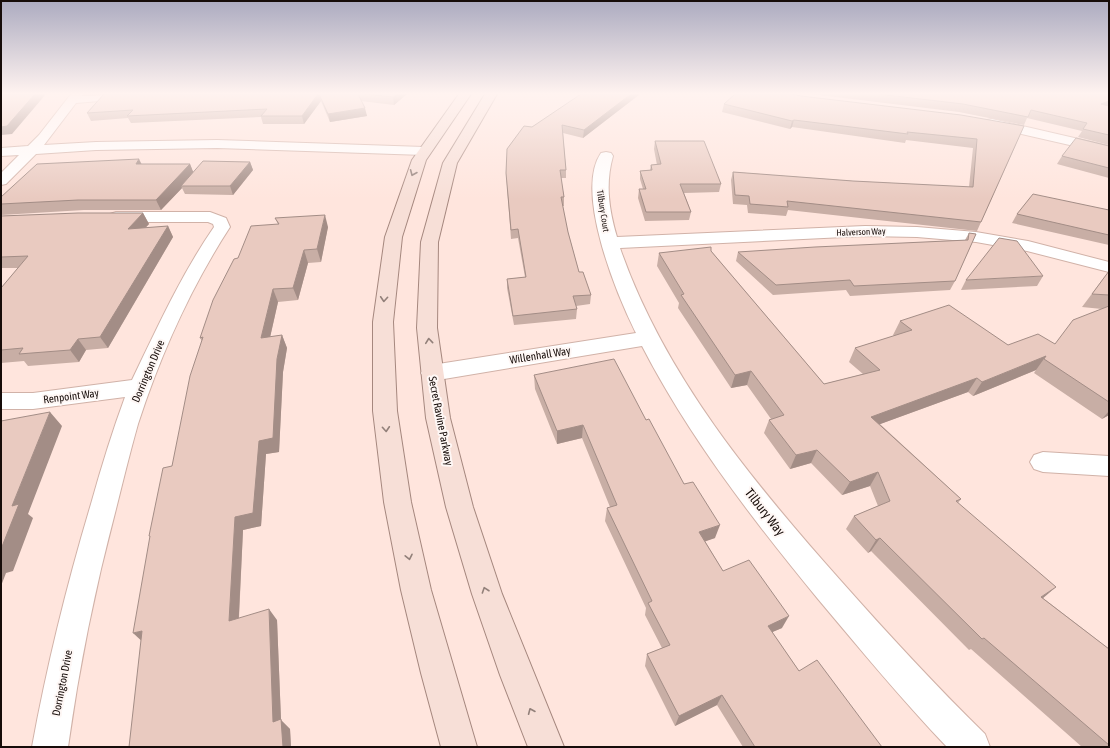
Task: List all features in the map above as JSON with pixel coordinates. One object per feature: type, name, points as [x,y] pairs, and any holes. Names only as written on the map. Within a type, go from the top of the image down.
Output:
[{"type":"main road","points":[[438,129],[414,171],[404,198],[393,238],[386,277],[382,328],[383,381],[387,437],[401,523],[421,614],[459,747]]},
{"type":"main road","name":"Secret Ravine Parkway","points":[[467,129],[454,152],[438,198],[430,237],[426,273],[427,321],[432,373],[444,442],[459,506],[482,582],[518,679],[546,747]]},
{"type":"main road","points":[[424,151],[454,152]]},
{"type":"street","points":[[1,181],[33,150],[51,129]]},
{"type":"street","points":[[1017,129],[1109,150]]},
{"type":"street","points":[[1,152],[104,146],[217,144],[424,151]]},
{"type":"street","name":"Tilbury Court","points":[[606,156],[601,172],[600,196],[609,243]]},
{"type":"street","name":"Dorrington Drive","points":[[50,747],[58,696],[83,579],[126,426],[140,388],[172,316],[190,280],[222,227],[220,221],[210,217],[98,217]]},
{"type":"street","name":"Halverson Way","points":[[609,243],[865,232],[917,232],[976,237],[1028,246],[1109,267]]},
{"type":"street","name":"Tilbury Way","points":[[609,243],[623,285],[637,318],[659,360],[693,414],[762,510],[892,662],[972,747]]},
{"type":"street","name":"Willenhall Way","points":[[432,373],[648,338]]},
{"type":"street","name":"Renpoint Way","points":[[1,401],[33,401],[140,388]]},
{"type":"street","points":[[1043,462],[1109,466]]},
{"type":"building","points":[[522,129],[562,129],[566,170],[560,170],[564,197],[561,197],[568,232],[579,272],[583,272],[591,295],[573,296],[577,309],[513,316],[507,279],[526,277],[518,229],[511,230],[506,173],[507,149]]},
{"type":"building","points":[[867,129],[1023,129],[981,222],[787,201],[788,207],[750,204],[749,196],[735,195],[733,172],[853,181],[973,187],[977,139],[907,132],[908,134]]},
{"type":"building","points":[[1083,129],[1109,129],[1109,135]]},
{"type":"building","points":[[1076,138],[1109,146],[1109,168],[1062,156]]},
{"type":"building","points":[[655,141],[704,141],[721,184],[680,184],[691,212],[646,212],[639,189],[646,189],[640,171],[652,170],[651,165],[661,164]]},
{"type":"building","points":[[139,159],[136,164],[190,164],[156,200],[78,200],[1,204],[1,197],[37,164]]},
{"type":"building","points":[[203,161],[250,162],[230,186],[181,186]]},
{"type":"building","points":[[1033,194],[1109,210],[1109,235],[1017,214]]},
{"type":"building","points":[[78,213],[143,213],[128,229],[168,226],[100,337],[78,339],[70,350],[19,354],[23,348],[1,350],[1,288],[28,256],[1,257],[1,216]]},
{"type":"building","points":[[325,215],[317,249],[304,250],[293,288],[273,289],[261,338],[282,335],[277,359],[273,438],[259,441],[253,513],[235,517],[229,621],[269,609],[273,722],[281,719],[283,747],[129,747],[142,631],[133,633],[149,536],[163,468],[172,466],[190,376],[203,337],[200,338],[213,300],[234,259],[238,258],[251,226],[279,224],[275,218]]},
{"type":"building","points":[[969,233],[976,234],[955,281],[854,286],[850,280],[776,285],[738,252],[968,240]]},
{"type":"building","points":[[999,238],[1017,241],[1043,276],[966,280]]},
{"type":"building","points":[[711,247],[711,251],[824,384],[880,370],[855,348],[912,330],[900,321],[949,305],[1008,345],[1038,334],[1055,344],[1073,320],[1109,306],[1109,402],[1044,359],[1046,356],[982,382],[977,378],[871,417],[961,499],[956,501],[1056,587],[1041,597],[1109,649],[1109,745],[984,638],[982,639],[880,538],[876,540],[854,516],[890,501],[878,472],[850,482],[817,450],[796,455],[769,420],[784,415],[751,371],[735,375],[681,295],[684,294],[659,253]]},
{"type":"building","points":[[1109,271],[1109,295],[1092,294]]},
{"type":"building","points":[[614,359],[646,420],[649,419],[684,484],[693,482],[720,525],[699,532],[723,571],[749,560],[789,616],[768,626],[799,671],[817,660],[882,747],[755,747],[722,695],[679,716],[647,654],[670,645],[648,603],[652,601],[607,508],[617,505],[583,425],[557,431],[534,375]]},
{"type":"building","points":[[50,412],[12,506],[19,504],[1,549],[1,421]]}]
